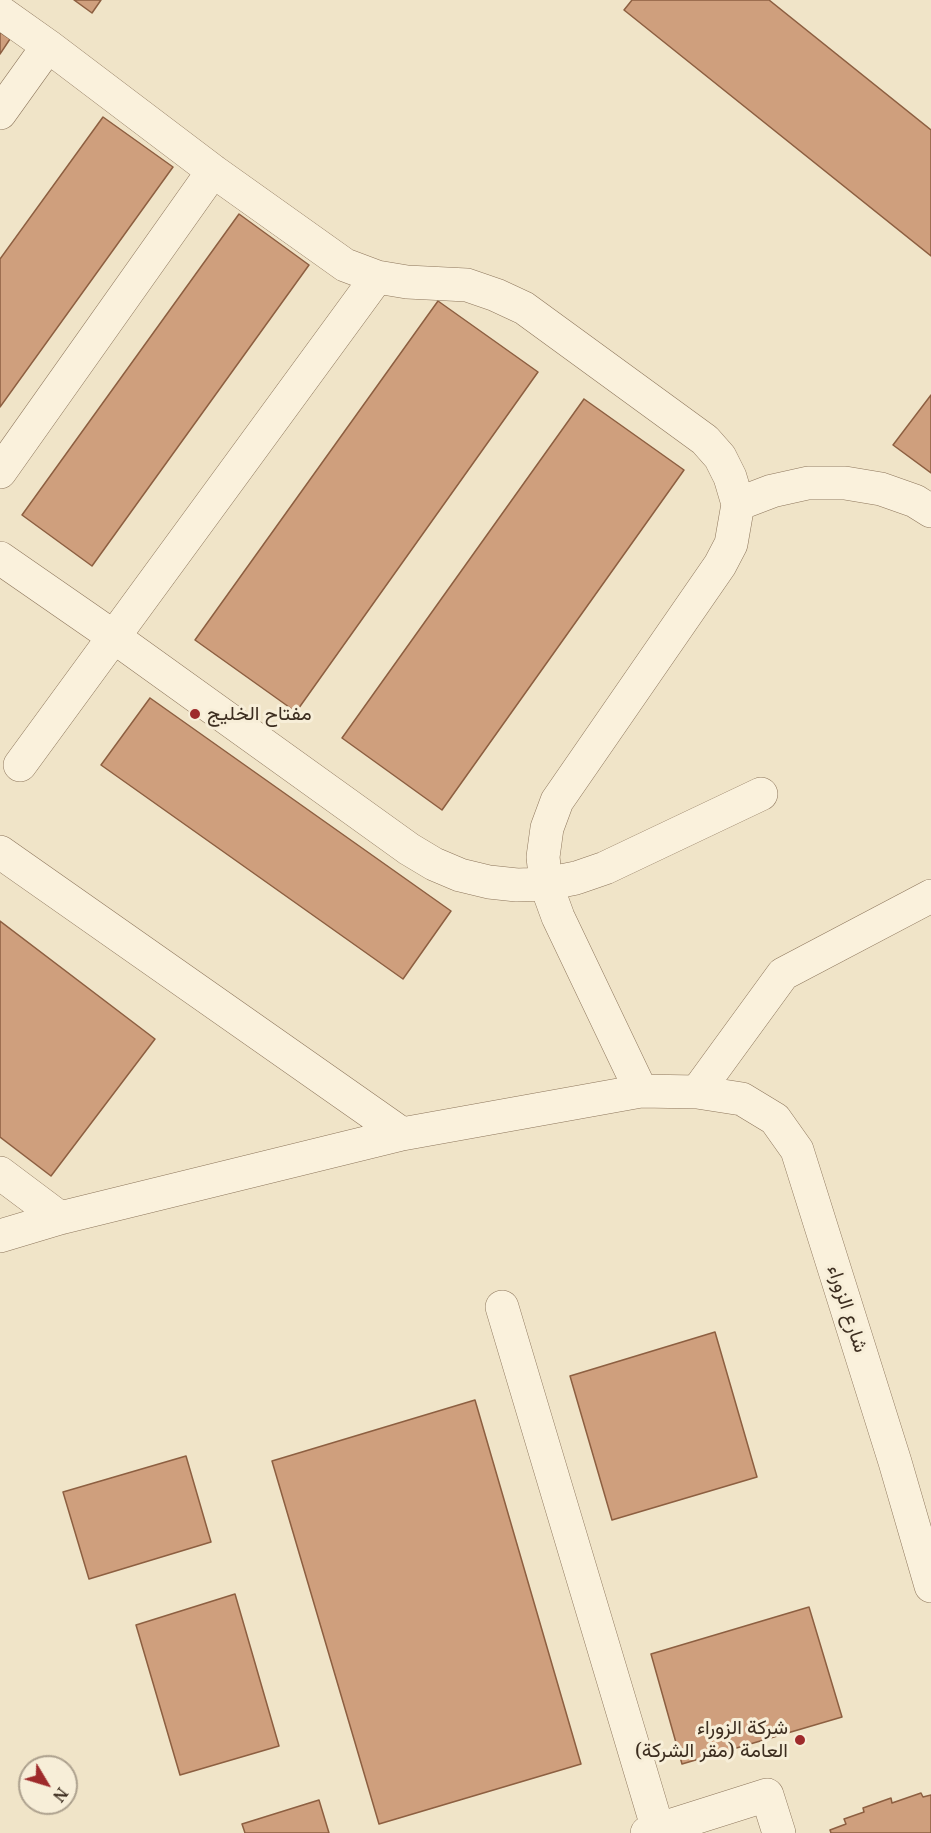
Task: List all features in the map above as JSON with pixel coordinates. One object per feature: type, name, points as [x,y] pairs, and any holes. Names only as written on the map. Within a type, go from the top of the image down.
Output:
[{"type":"street","points":[[0,12],[213,171],[345,265],[377,277],[407,282],[467,285],[524,308],[705,440],[720,457],[730,477],[738,504],[731,544],[720,565],[557,801],[547,828],[543,857],[546,884],[558,917],[641,1091]]},
{"type":"street","points":[[0,113],[48,46]]},
{"type":"street","points":[[0,472],[213,171]]},
{"type":"street","points":[[20,765],[377,277]]},
{"type":"street","points":[[738,504],[772,490],[808,483],[845,483],[881,489],[915,501],[931,510]]},
{"type":"street","points":[[0,558],[400,842],[434,864],[460,875],[489,882],[517,885],[546,884],[576,878],[605,868],[761,794]]},
{"type":"street","points":[[0,852],[402,1134]]},
{"type":"street","points":[[697,1092],[783,974],[931,896]]},
{"type":"street","name":"شارع الزوراء","points":[[0,1236],[60,1218],[402,1134],[641,1091],[697,1092],[742,1099],[776,1119],[796,1150],[895,1462],[931,1586]]},
{"type":"street","points":[[0,1173],[60,1218]]},
{"type":"street","points":[[502,1307],[654,1832],[767,1795],[779,1833]]},
{"type":"building","points":[[74,0],[101,0],[92,13]]},
{"type":"building","points":[[632,0],[769,0],[931,130],[931,256],[624,10]]},
{"type":"building","points":[[0,32],[10,39],[0,54]]},
{"type":"building","points":[[103,117],[173,167],[0,407],[0,259]]},
{"type":"building","points":[[239,214],[309,265],[92,566],[22,515]]},
{"type":"building","points":[[438,301],[538,372],[296,712],[195,640]]},
{"type":"building","points":[[931,395],[931,473],[893,445]]},
{"type":"building","points":[[584,399],[684,470],[442,810],[342,738]]},
{"type":"building","points":[[150,698],[451,911],[403,979],[101,765]]},
{"type":"building","points":[[0,921],[155,1039],[51,1176],[0,1137]]},
{"type":"building","points":[[715,1332],[757,1477],[612,1520],[570,1376]]},
{"type":"building","points":[[475,1400],[581,1764],[379,1824],[272,1461]]},
{"type":"building","points":[[186,1456],[211,1542],[89,1579],[63,1492]]},
{"type":"building","points":[[235,1594],[279,1746],[180,1775],[136,1625]]},
{"type":"building","points":[[809,1607],[842,1717],[682,1764],[651,1654]]},
{"type":"building","points":[[921,1793],[923,1797],[931,1795],[931,1833],[831,1833],[830,1830],[846,1824],[844,1819],[864,1812],[863,1808],[891,1798],[892,1803]]},
{"type":"building","points":[[319,1800],[329,1833],[245,1833],[242,1824]]},
{"type":"place","name":"مفتاح الخليج","points":[[195,714]]},
{"type":"place","name":"شركة الزوراء العامة (مقر الشركة)","points":[[800,1740]]}]
